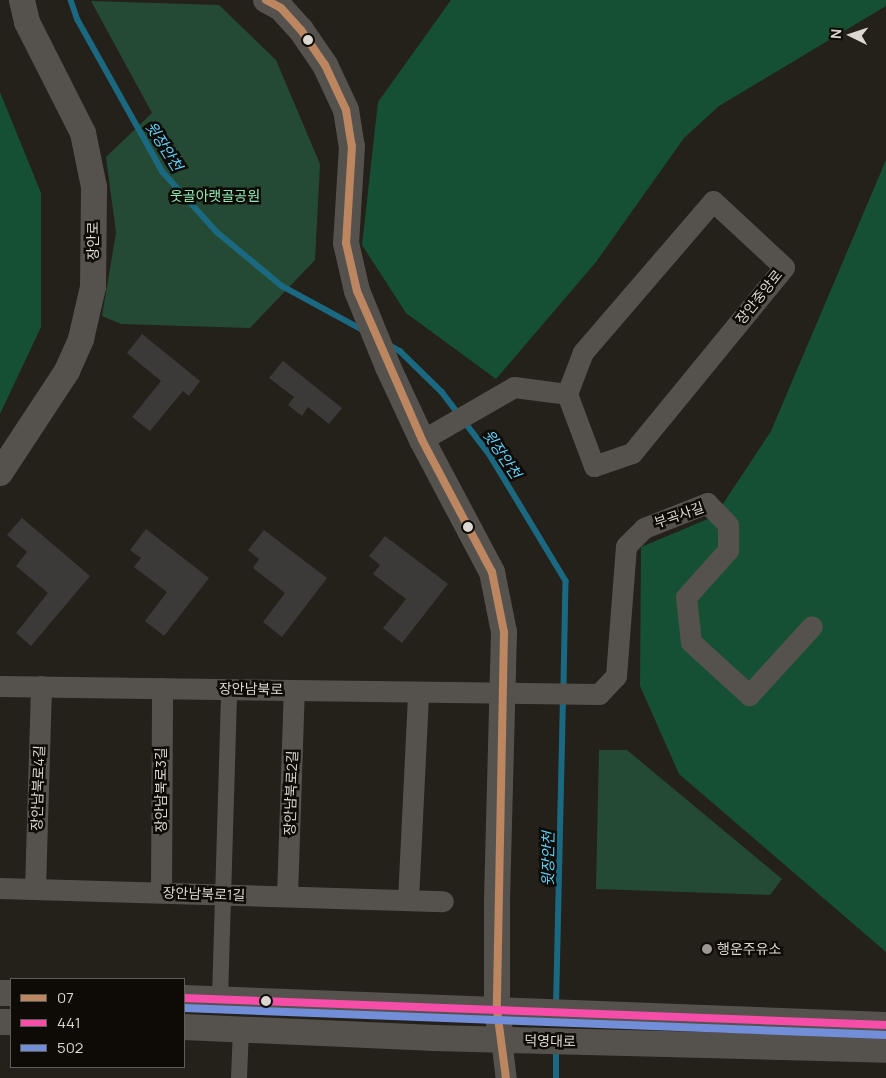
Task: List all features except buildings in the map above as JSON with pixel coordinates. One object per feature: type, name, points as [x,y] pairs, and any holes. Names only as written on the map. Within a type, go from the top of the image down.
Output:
[{"type":"street","name":"장안로","points":[[0,473],[67,371],[81,339],[93,287],[94,187],[83,133],[27,22],[22,0]]},
{"type":"street","points":[[266,0],[281,8],[301,30],[325,65],[346,110],[352,146],[346,243],[358,291],[388,367],[422,440],[492,572],[504,632],[501,693],[511,1040],[506,1078]]},
{"type":"street","name":"장안중앙로","points":[[713,201],[784,267],[632,453],[594,466],[567,394],[584,352],[713,201]]},
{"type":"street","points":[[422,440],[444,425],[514,387],[567,394]]},
{"type":"street","name":"부곡사길","points":[[501,693],[600,694],[616,676],[626,546],[644,528],[707,502],[728,525],[728,550],[686,597],[690,642],[749,695],[812,626]]},
{"type":"street","name":"장안남북로","points":[[0,686],[501,693]]},
{"type":"street","name":"장안남북로4길","points":[[35,889],[41,686]]},
{"type":"street","name":"장안남북로3길","points":[[161,892],[162,688]]},
{"type":"street","points":[[220,999],[225,894],[229,689]]},
{"type":"street","name":"장안남북로2길","points":[[287,896],[294,690]]},
{"type":"street","points":[[408,900],[418,692]]},
{"type":"street","name":"장안남북로1길","points":[[0,888],[443,901]]},
{"type":"street","name":"덕영대로","points":[[185,998],[569,1015],[886,1025]]},
{"type":"street","name":"덕영대로","points":[[185,1027],[511,1040],[886,1050]]},
{"type":"street","points":[[239,1078],[241,1028]]},
{"type":"green space","points":[[451,0],[886,0],[886,6],[719,106],[684,138],[596,262],[496,379],[406,313],[362,245],[378,102]]},
{"type":"green space","name":"웃골아랫골공원","points":[[91,1],[219,5],[276,60],[320,164],[315,260],[250,328],[121,324],[102,316],[116,233],[106,157],[152,113]]},
{"type":"green space","points":[[0,92],[41,193],[41,327],[0,414]]},
{"type":"green space","points":[[886,160],[886,952],[679,774],[640,686],[641,547],[715,516],[771,431]]},
{"type":"green space","points":[[599,750],[627,750],[782,879],[770,895],[596,889]]},
{"type":"waterway","name":"윗장안천","points":[[71,0],[78,20],[163,172],[217,232],[282,286],[363,330]]},
{"type":"waterway","name":"윗장안천","points":[[389,345],[400,351],[442,392],[490,455],[566,581],[564,688]]},
{"type":"waterway","name":"윗장안천","points":[[556,1006],[563,698]]},
{"type":"waterway","name":"윗장안천","points":[[556,1047],[556,1078]]},
{"type":"transit line","name":"07","points":[[266,0],[281,8],[301,30],[325,65],[346,110],[352,146],[346,243],[357,291],[422,440],[492,572],[504,632],[497,1010],[506,1078]]},
{"type":"transit line","name":"441","points":[[185,998],[886,1025]]},
{"type":"transit line","name":"502","points":[[185,1008],[886,1035]]},
{"type":"place","name":"행운주유소","points":[[707,949]]}]
